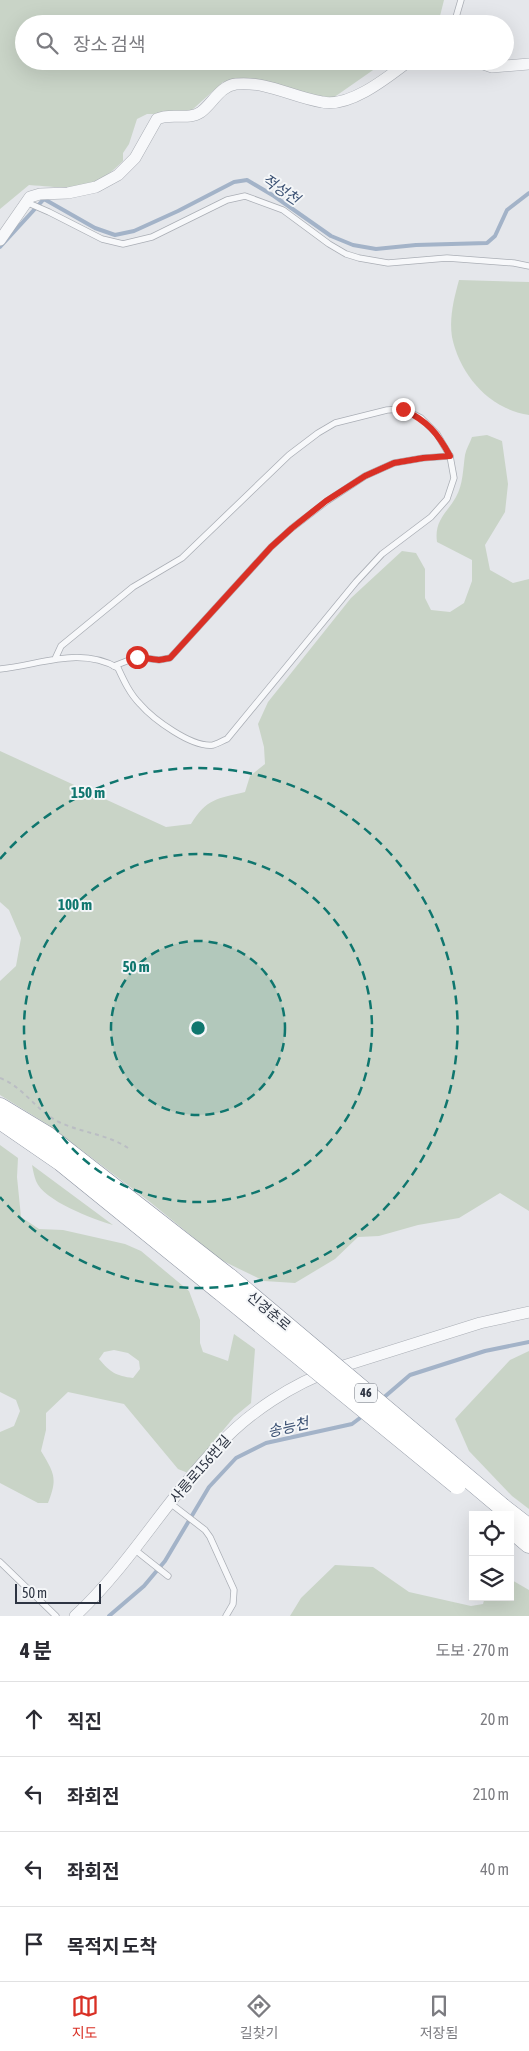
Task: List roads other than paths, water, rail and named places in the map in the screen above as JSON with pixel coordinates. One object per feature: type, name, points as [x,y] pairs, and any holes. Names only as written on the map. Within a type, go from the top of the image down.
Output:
[{"type":"highway","name":"신경춘로","points":[[0,1107],[48,1136],[498,1511]]},
{"type":"highway","name":"신경춘로","points":[[0,1120],[61,1162],[225,1285]]},
{"type":"highway","name":"신경춘로","points":[[514,1520],[529,1528]]},
{"type":"highway","points":[[514,1531],[529,1544]]},
{"type":"street","points":[[514,65],[529,63]]},
{"type":"street","points":[[0,240],[30,197],[40,194],[76,192],[104,184],[118,175],[135,158],[157,119],[166,116],[196,115],[223,90],[233,84],[256,84],[323,103],[330,103],[349,99],[360,94],[396,70]]},
{"type":"street","name":"사릉로156번길","points":[[75,1616],[103,1587],[206,1458],[232,1432],[272,1401],[318,1375],[480,1323],[529,1312]]},
{"type":"lane","points":[[457,15],[461,0]]},
{"type":"lane","points":[[26,202],[102,239],[123,244],[152,237],[227,200],[245,196],[283,210],[329,244],[346,254],[359,258],[388,264],[447,258],[514,263],[529,266]]},
{"type":"lane","points":[[0,669],[20,667],[55,659],[92,657],[118,668],[126,687],[140,705],[185,738],[199,744],[214,745],[227,739],[382,554],[430,517],[447,499],[454,478],[450,456],[438,434],[421,418],[403,409],[386,410],[335,423],[288,455],[182,558],[134,588],[60,646],[55,659]]},
{"type":"lane","points":[[114,666],[137,657],[159,660],[170,658],[271,547],[326,501],[365,476],[394,463],[450,456]]},
{"type":"lane","points":[[170,1503],[210,1537],[234,1590],[233,1604],[226,1616]]},
{"type":"lane","points":[[134,1549],[166,1575]]},
{"type":"lane","points":[[1,1565],[56,1616]]},
{"type":"waterway","name":"적성천","points":[[0,247],[44,199],[95,228],[115,235],[134,231],[234,182],[247,180],[274,196],[331,236],[353,245],[376,249],[416,245],[487,243],[495,236],[507,210],[529,193]]},
{"type":"waterway","name":"송능천","points":[[382,1399],[410,1375],[485,1351],[529,1342]]},
{"type":"waterway","name":"송능천","points":[[109,1616],[144,1586],[165,1561],[209,1487],[236,1458],[266,1443],[352,1424],[364,1415]]}]
